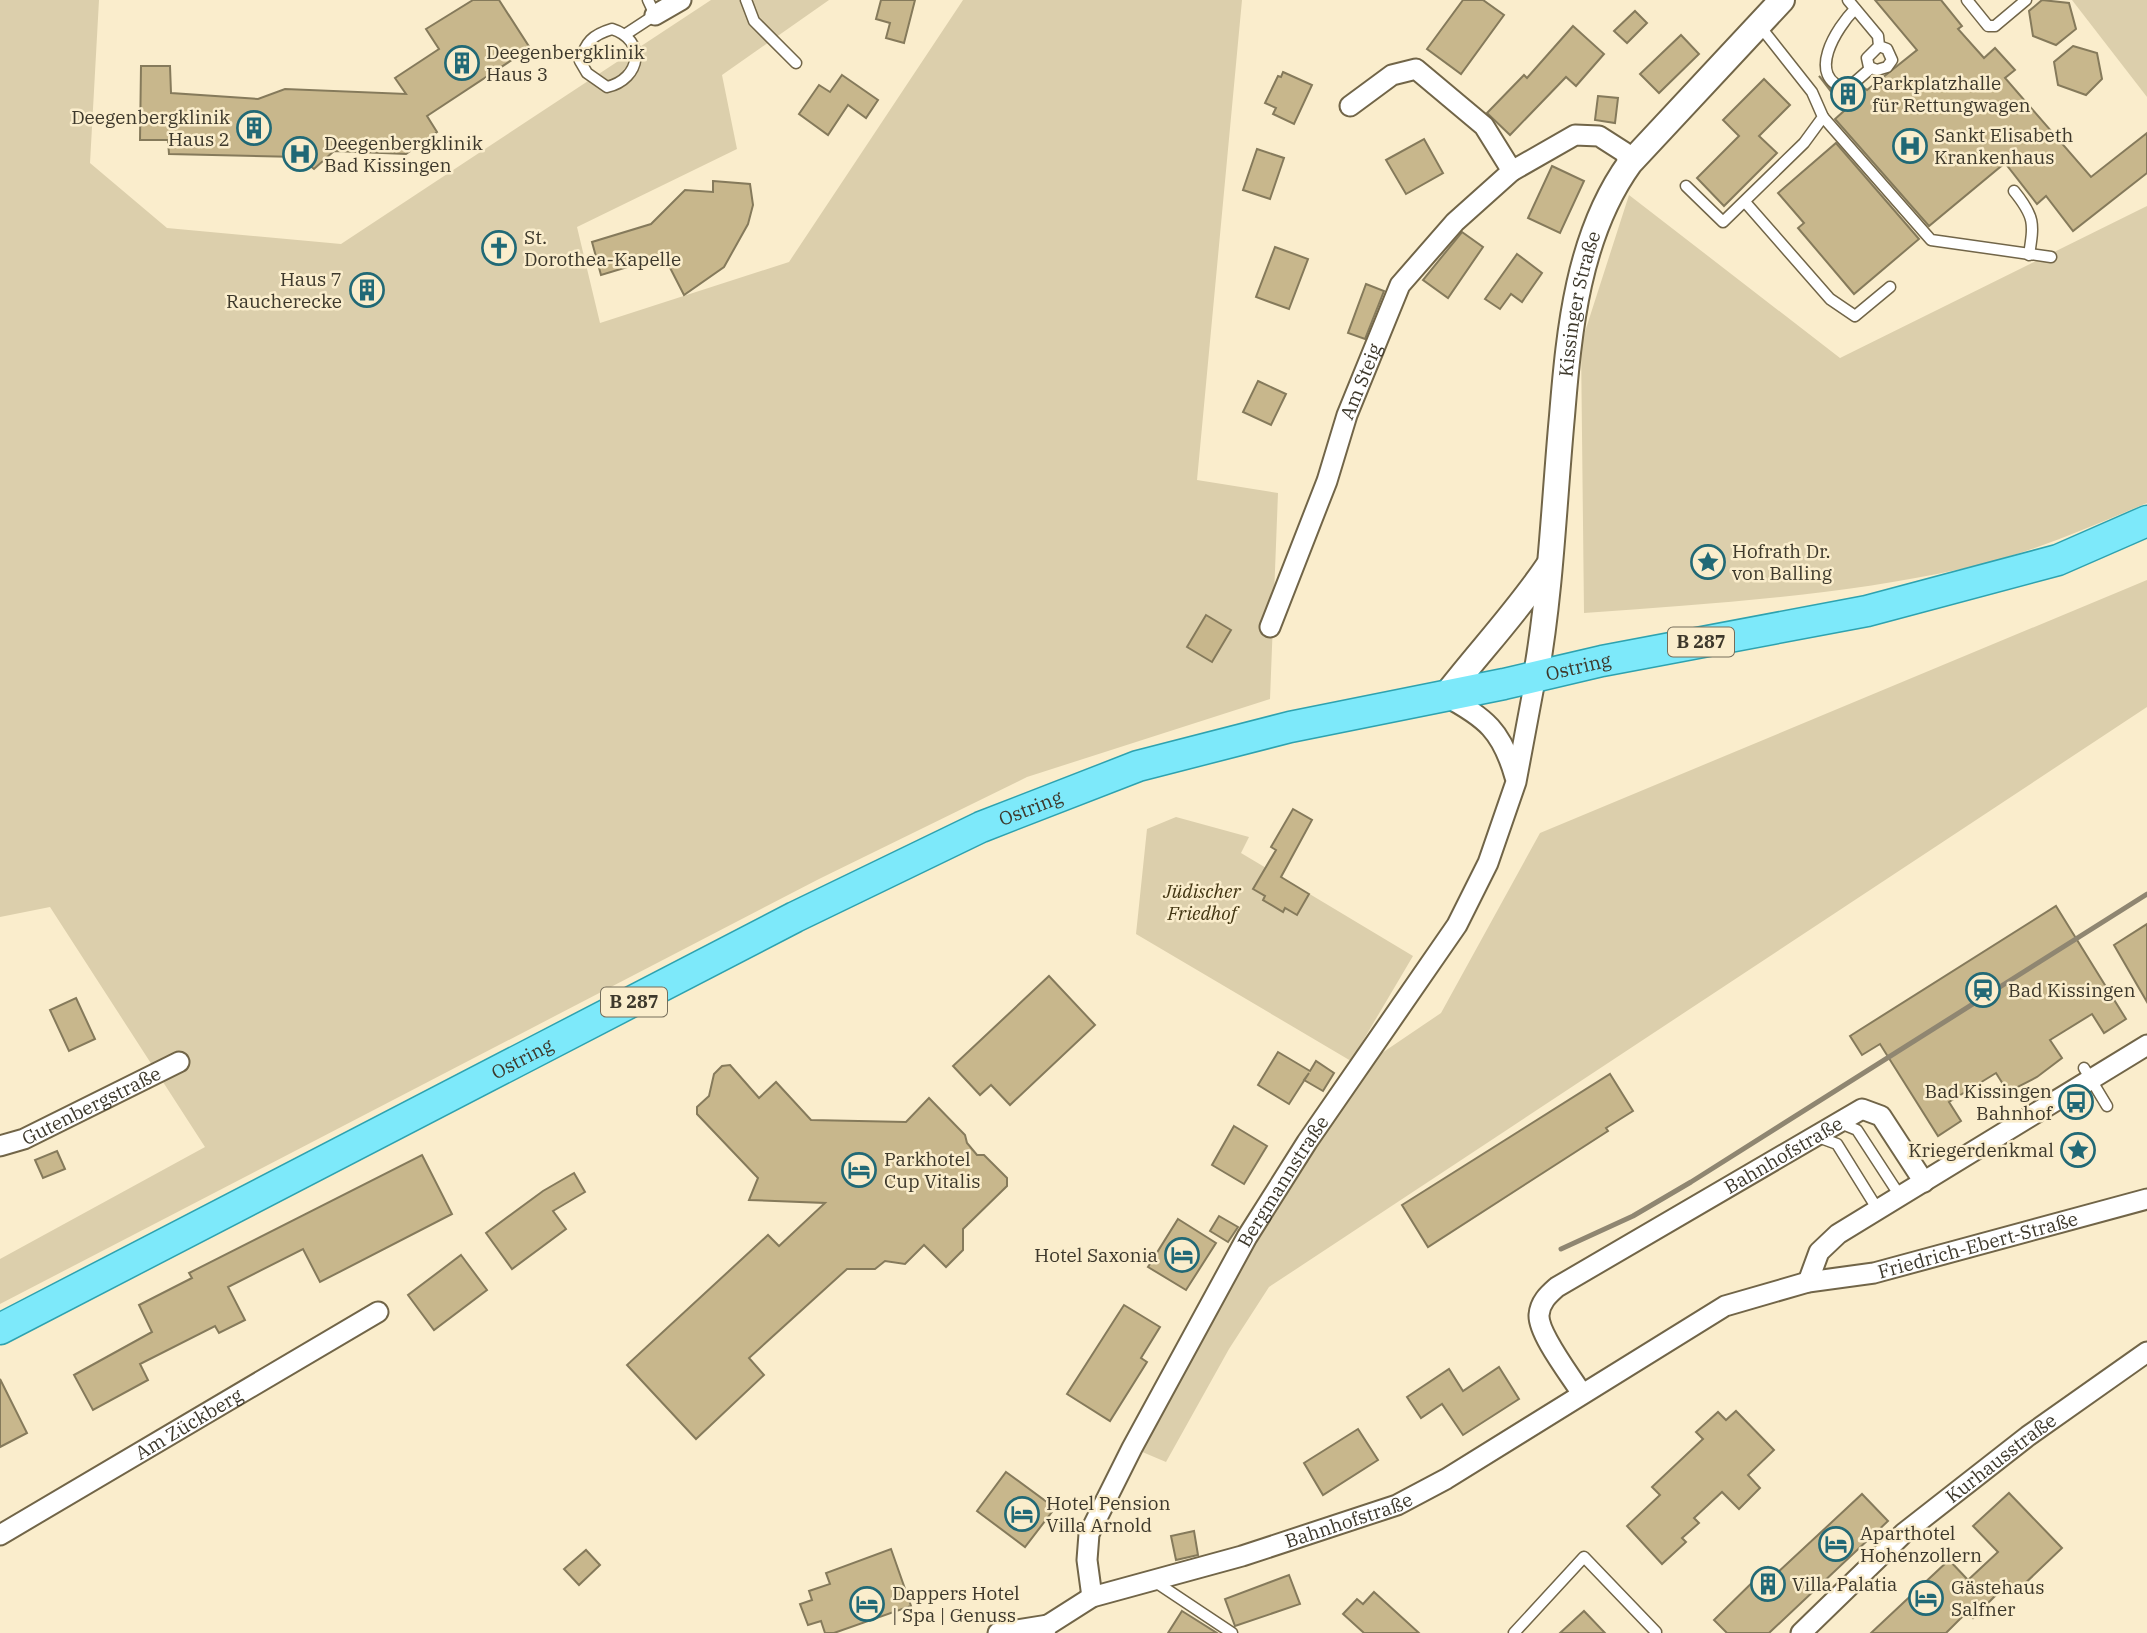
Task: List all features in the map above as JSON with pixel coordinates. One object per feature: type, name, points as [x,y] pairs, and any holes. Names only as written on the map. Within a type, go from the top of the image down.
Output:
[{"type":"main road","name":"Ostring","points":[[0,1329],[795,917],[981,827],[1138,765],[1290,727],[1536,675],[1867,611],[2058,560],[2147,521]]},
{"type":"street","points":[[652,8],[681,0]]},
{"type":"street","name":"Kissinger Straße","points":[[1536,675],[1545,623],[1568,345],[1580,279],[1615,184],[1630,163],[1782,0]]},
{"type":"street","points":[[1350,106],[1392,75],[1416,69],[1484,126],[1512,171]]},
{"type":"street","name":"Am Steig","points":[[1270,627],[1399,285],[1455,222],[1512,171],[1575,135],[1599,136],[1624,152],[1630,163]]},
{"type":"street","points":[[1516,782],[1507,749],[1492,726],[1475,712],[1445,696],[1500,626],[1522,605],[1548,566]]},
{"type":"street","name":"Bergmannstraße","points":[[1092,1597],[1087,1560],[1089,1534],[1132,1448],[1247,1237],[1307,1142],[1457,925],[1488,863],[1516,782],[1536,675]]},
{"type":"street","points":[[1808,1282],[1819,1252],[1838,1234],[1924,1182],[1974,1145],[2088,1074],[2147,1045]]},
{"type":"street","name":"Gutenbergstraße","points":[[0,1146],[24,1139],[179,1062]]},
{"type":"street","name":"Bahnhofstraße","points":[[1584,1397],[1544,1332],[1539,1316],[1543,1299],[1557,1287],[1862,1109],[1881,1116],[1924,1182]]},
{"type":"street","name":"Friedrich-Ebert-Straße","points":[[1808,1282],[1874,1273],[2147,1199]]},
{"type":"street","name":"Bahnhofstraße","points":[[1046,1629],[1092,1597],[1255,1552],[1397,1505],[1584,1397],[1698,1315],[1808,1282]]},
{"type":"street","name":"Am Zückberg","points":[[0,1535],[378,1312]]},
{"type":"street","name":"Kurhausstraße","points":[[1801,1633],[1913,1526],[2028,1436],[2147,1352]]},
{"type":"street","points":[[1006,1632],[1046,1629]]},
{"type":"lane","points":[[746,0],[754,21],[796,63]]},
{"type":"lane","points":[[1848,0],[1878,36],[1879,46]]},
{"type":"lane","points":[[1968,0],[1988,26],[1995,26],[2026,0]]},
{"type":"lane","points":[[626,34],[652,8]]},
{"type":"lane","points":[[1855,9],[1832,39],[1826,69],[1835,83],[1847,89],[1871,68]]},
{"type":"lane","points":[[1758,24],[1812,92],[1823,117],[1931,240],[2050,257]]},
{"type":"lane","points":[[612,29],[626,34],[633,44],[636,59],[631,74],[621,83],[607,87],[587,73],[580,61],[586,44],[595,34],[612,29]]},
{"type":"lane","points":[[1879,46],[1886,49],[1892,60],[1882,70],[1871,68],[1867,63],[1868,54],[1879,46]]},
{"type":"lane","points":[[1686,186],[1723,222],[1804,142],[1823,117]]},
{"type":"lane","points":[[2014,191],[2031,212],[2033,225],[2029,255]]},
{"type":"lane","points":[[1745,202],[1830,299],[1854,316],[1890,288]]},
{"type":"lane","points":[[2088,1074],[2107,1106]]},
{"type":"lane","points":[[1836,1122],[1857,1130],[1900,1196]]},
{"type":"lane","points":[[1813,1137],[1826,1138],[1837,1144],[1878,1210]]},
{"type":"lane","points":[[1514,1633],[1584,1557],[1656,1632]]},
{"type":"lane","points":[[1153,1581],[1232,1633]]},
{"type":"green space","points":[[0,0],[99,0],[90,163],[167,228],[341,244],[711,0],[829,0],[722,75],[737,149],[577,227],[600,323],[789,262],[963,0],[1242,0],[1197,480],[1278,493],[1270,699],[1027,777],[819,879],[0,1304],[0,1259],[205,1147],[50,907],[0,917]]},
{"type":"green space","points":[[2072,0],[2147,0],[2147,97]]},
{"type":"green space","points":[[1629,195],[1840,358],[2147,206],[2147,503],[2009,557],[1961,569],[1868,586],[1774,598],[1584,613],[1581,344]]},
{"type":"green space","points":[[2147,580],[2147,707],[1269,1287],[1229,1349],[1166,1462],[1140,1451],[1212,1324],[1257,1236],[1379,1055],[1441,1013],[1540,833]]},
{"type":"green space","name":"Jüdischer Friedhof","points":[[1176,817],[1249,837],[1241,853],[1413,956],[1351,1061],[1136,934],[1147,829]]},
{"type":"building","points":[[473,0],[499,0],[530,48],[427,116],[437,132],[406,154],[334,151],[314,169],[299,157],[169,154],[168,140],[140,140],[141,66],[170,66],[171,93],[258,99],[285,89],[406,94],[395,78],[439,49],[426,29]]},
{"type":"building","points":[[881,0],[915,0],[904,43],[886,38],[890,23],[876,19]]},
{"type":"building","points":[[1463,0],[1483,0],[1504,15],[1461,74],[1427,49]]},
{"type":"building","points":[[1875,0],[1941,0],[1962,26],[1958,29],[1984,58],[1995,48],[2015,70],[2005,78],[2091,177],[2147,133],[2147,173],[2073,231],[2046,196],[2037,204],[2005,163],[1929,226],[1835,119],[1845,110],[1819,76],[1831,90],[1849,96],[1862,86],[1867,90],[1917,50]]},
{"type":"building","points":[[2042,0],[2069,3],[2076,29],[2056,45],[2033,36],[2029,11]]},
{"type":"building","points":[[1635,11],[1647,23],[1627,43],[1614,31]]},
{"type":"building","points":[[1573,26],[1604,54],[1576,86],[1566,77],[1510,135],[1487,113],[1524,75],[1527,78]]},
{"type":"building","points":[[1681,35],[1699,54],[1659,93],[1640,74]]},
{"type":"building","points":[[2073,46],[2097,53],[2102,79],[2086,95],[2058,85],[2054,62]]},
{"type":"building","points":[[1283,72],[1312,85],[1294,124],[1273,114],[1276,108],[1265,103],[1278,76],[1281,77]]},
{"type":"building","points":[[842,75],[878,100],[866,118],[848,105],[828,135],[799,114],[819,85],[830,92]]},
{"type":"building","points":[[1764,79],[1790,105],[1759,136],[1777,153],[1724,206],[1697,178],[1739,136],[1723,120]]},
{"type":"building","points":[[1598,96],[1618,98],[1615,123],[1595,120]]},
{"type":"building","points":[[1424,139],[1443,173],[1406,194],[1386,160]]},
{"type":"building","points":[[1836,143],[1919,239],[1854,294],[1798,228],[1804,223],[1778,193]]},
{"type":"building","points":[[1257,149],[1284,158],[1270,199],[1243,190]]},
{"type":"building","points":[[1552,166],[1584,181],[1560,233],[1528,218]]},
{"type":"building","points":[[713,181],[750,184],[753,205],[748,224],[724,267],[684,295],[664,256],[601,275],[592,242],[651,224],[685,190],[713,192]]},
{"type":"building","points":[[1462,232],[1483,247],[1448,298],[1423,280]]},
{"type":"building","points":[[1275,247],[1308,259],[1289,309],[1256,297]]},
{"type":"building","points":[[1517,254],[1542,273],[1522,302],[1511,294],[1500,309],[1485,299]]},
{"type":"building","points":[[1366,284],[1384,291],[1365,339],[1348,333]]},
{"type":"building","points":[[1258,381],[1286,394],[1271,425],[1243,412]]},
{"type":"building","points":[[1206,615],[1231,630],[1212,662],[1187,647]]},
{"type":"building","points":[[1293,809],[1312,820],[1281,877],[1309,894],[1297,915],[1285,908],[1283,912],[1263,900],[1265,896],[1253,889],[1276,850],[1271,847]]},
{"type":"building","points":[[2056,906],[2126,1019],[2104,1033],[2092,1014],[2050,1040],[2062,1058],[2037,1077],[2008,1092],[1996,1073],[1949,1102],[1961,1121],[1938,1136],[1880,1044],[1862,1055],[1850,1036]]},
{"type":"building","points":[[2147,924],[2147,1002],[2114,945]]},
{"type":"building","points":[[1049,976],[1095,1025],[1010,1105],[991,1085],[980,1095],[953,1066]]},
{"type":"building","points":[[76,998],[95,1039],[69,1051],[50,1010]]},
{"type":"building","points":[[1278,1052],[1310,1071],[1316,1061],[1334,1073],[1323,1091],[1304,1080],[1289,1104],[1258,1085]]},
{"type":"building","points":[[730,1065],[759,1098],[776,1082],[811,1120],[906,1122],[929,1098],[965,1135],[967,1143],[977,1155],[984,1155],[1007,1178],[1007,1186],[963,1229],[963,1250],[946,1267],[924,1245],[905,1264],[885,1261],[875,1269],[847,1269],[749,1358],[764,1375],[696,1439],[627,1365],[768,1235],[779,1246],[825,1203],[749,1200],[758,1178],[697,1114],[697,1107],[709,1096],[714,1074],[722,1066]]},
{"type":"building","points":[[1610,1074],[1633,1111],[1606,1128],[1608,1131],[1428,1247],[1402,1205]]},
{"type":"building","points":[[1234,1126],[1267,1146],[1244,1184],[1212,1165]]},
{"type":"building","points":[[57,1151],[65,1169],[43,1178],[35,1160]]},
{"type":"building","points":[[422,1155],[452,1214],[320,1282],[303,1249],[228,1287],[245,1320],[219,1333],[215,1326],[140,1364],[148,1380],[93,1410],[74,1375],[152,1332],[139,1305],[192,1278],[189,1273]]},
{"type":"building","points":[[574,1173],[585,1192],[553,1211],[566,1229],[512,1269],[486,1233],[543,1191]]},
{"type":"building","points":[[1219,1216],[1238,1227],[1228,1242],[1210,1231]]},
{"type":"building","name":"Hotel Saxonia","points":[[1178,1219],[1216,1243],[1186,1290],[1148,1267]]},
{"type":"building","points":[[461,1255],[487,1290],[434,1330],[408,1295]]},
{"type":"building","points":[[1124,1305],[1160,1327],[1141,1358],[1147,1362],[1110,1421],[1067,1394]]},
{"type":"building","points":[[1499,1367],[1519,1399],[1463,1435],[1442,1404],[1421,1418],[1407,1397],[1449,1369],[1463,1391]]},
{"type":"building","points":[[0,1379],[27,1433],[0,1447]]},
{"type":"building","points":[[1736,1411],[1774,1450],[1748,1475],[1760,1488],[1739,1509],[1722,1492],[1694,1518],[1699,1523],[1682,1538],[1686,1542],[1662,1564],[1627,1526],[1660,1495],[1652,1487],[1703,1439],[1696,1432],[1718,1412],[1726,1420]]},
{"type":"building","points":[[1358,1429],[1378,1460],[1323,1495],[1304,1463]]},
{"type":"building","points":[[1006,1472],[1055,1508],[1025,1547],[977,1511]]},
{"type":"building","points":[[2009,1493],[2062,1548],[2017,1591],[2009,1582],[1973,1618],[1967,1612],[1946,1633],[1871,1633],[1949,1560],[1968,1580],[1998,1552],[1973,1526]]},
{"type":"building","points":[[1862,1494],[1888,1521],[1769,1633],[1727,1633],[1714,1620],[1768,1567],[1775,1575]]},
{"type":"building","points":[[1194,1531],[1198,1555],[1176,1560],[1171,1536]]},
{"type":"building","points":[[891,1549],[911,1606],[834,1633],[825,1633],[821,1621],[808,1625],[800,1604],[812,1600],[809,1591],[830,1584],[826,1573]]},
{"type":"building","points":[[586,1550],[600,1565],[579,1585],[564,1569]]},
{"type":"building","points":[[1289,1575],[1300,1604],[1235,1626],[1225,1599]]},
{"type":"building","points":[[1374,1592],[1419,1633],[1364,1633],[1343,1614],[1357,1599],[1363,1604]]},
{"type":"building","points":[[1182,1611],[1217,1633],[1168,1633]]},
{"type":"building","points":[[1584,1611],[1605,1633],[1560,1633]]},
{"type":"railway","points":[[1561,1249],[1633,1216],[1691,1182],[2147,894]]},
{"type":"place","name":"Deegenbergklinik Haus 3","points":[[462,63]]},
{"type":"place","name":"Parkplatzhalle für Rettungwagen","points":[[1848,94]]},
{"type":"place","name":"Deegenbergklinik Haus 2","points":[[254,128]]},
{"type":"place","name":"Sankt Elisabeth Krankenhaus","points":[[1910,146]]},
{"type":"place","name":"Deegenbergklinik Bad Kissingen","points":[[300,154]]},
{"type":"place","name":"St. Dorothea-Kapelle","points":[[499,248]]},
{"type":"place","name":"Haus 7 Raucherecke","points":[[367,290]]},
{"type":"place","name":"Hofrath Dr. von Balling","points":[[1708,562]]},
{"type":"place","name":"Bad Kissingen","points":[[1983,990]]},
{"type":"place","name":"Bad Kissingen Bahnhof","points":[[2076,1102]]},
{"type":"place","name":"Kriegerdenkmal","points":[[2078,1150]]},
{"type":"place","name":"Parkhotel Cup Vitalis","points":[[859,1170]]},
{"type":"place","name":"Hotel Saxonia","points":[[1182,1255]]},
{"type":"place","name":"Hotel Pension Villa Arnold","points":[[1022,1514]]},
{"type":"place","name":"Aparthotel Hohenzollern","points":[[1836,1544]]},
{"type":"place","name":"Villa Palatia","points":[[1768,1584]]},
{"type":"place","name":"Gästehaus Salfner","points":[[1926,1598]]},
{"type":"place","name":"Dappers Hotel | Spa | Genuss","points":[[867,1604]]}]
